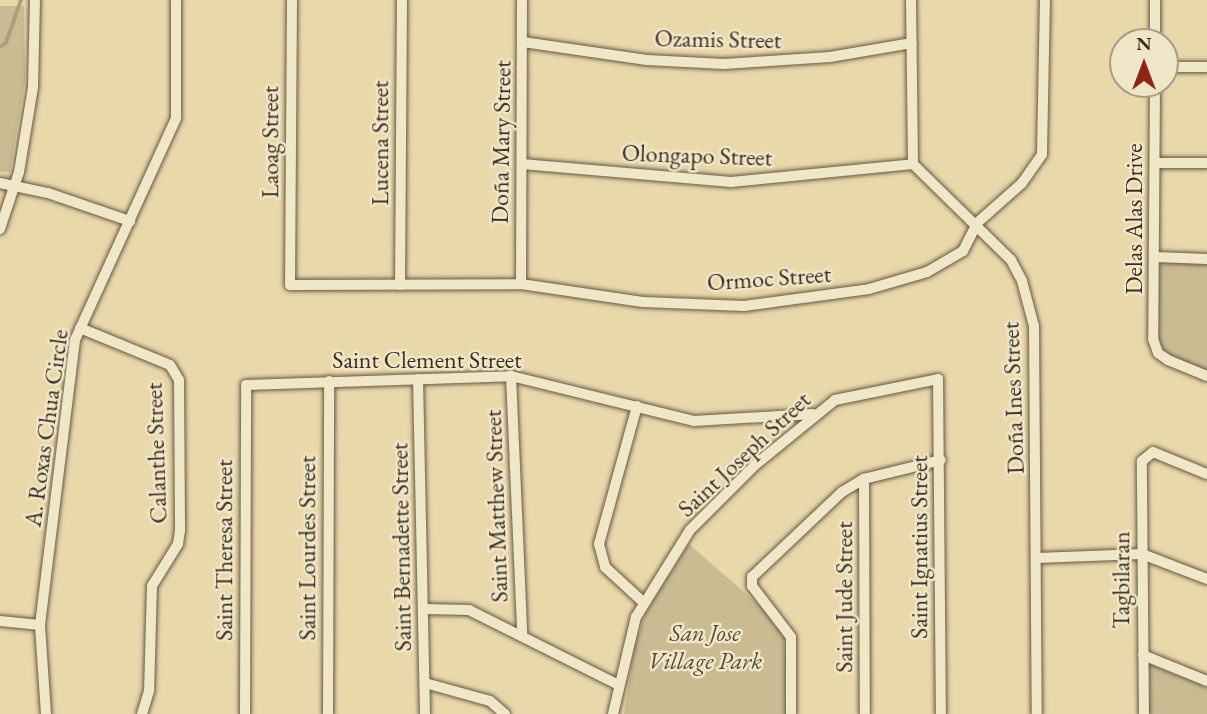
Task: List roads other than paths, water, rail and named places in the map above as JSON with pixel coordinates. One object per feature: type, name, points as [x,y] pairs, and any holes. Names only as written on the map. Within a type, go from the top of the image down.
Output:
[{"type":"street","points":[[0,229],[16,184],[33,87],[35,0]]},
{"type":"street","name":"A. Roxas Chua Circle","points":[[46,714],[40,625],[80,328],[176,118],[176,0]]},
{"type":"street","name":"Laoag Street","points":[[290,285],[292,0]]},
{"type":"street","name":"Lucena Street","points":[[400,285],[402,0]]},
{"type":"street","name":"Doña Mary Street","points":[[521,284],[522,0]]},
{"type":"street","points":[[911,0],[913,164]]},
{"type":"street","name":"Ormoc Street","points":[[290,285],[521,284],[643,302],[744,306],[808,300],[927,272],[963,251],[977,223],[1022,183],[1042,154],[1045,0]]},
{"type":"street","points":[[1154,0],[1155,28]]},
{"type":"street","name":"Ozamis Street","points":[[523,42],[647,60],[724,64],[807,60],[912,43]]},
{"type":"street","points":[[1179,67],[1207,67]]},
{"type":"street","name":"Delas Alas Drive","points":[[1155,98],[1153,339],[1158,353],[1207,376]]},
{"type":"street","points":[[1155,163],[1207,163]]},
{"type":"street","name":"Olongapo Street","points":[[522,164],[731,182],[913,164]]},
{"type":"street","name":"Doña Ines Street","points":[[913,164],[977,223],[1011,260],[1022,281],[1034,326],[1037,714]]},
{"type":"street","points":[[0,183],[16,184],[130,221]]},
{"type":"street","points":[[1155,257],[1207,259]]},
{"type":"street","name":"Calanthe Street","points":[[80,328],[170,365],[179,380],[180,530],[178,544],[152,586],[149,691],[142,714]]},
{"type":"street","name":"Saint Clement Street","points":[[246,385],[511,376],[695,421],[769,413],[813,414]]},
{"type":"street","name":"Saint Matthew Street","points":[[511,376],[522,634]]},
{"type":"street","name":"Saint Bernadette Street","points":[[418,379],[425,714]]},
{"type":"street","name":"Saint Joseph Street","points":[[613,714],[617,684],[643,603],[690,530],[813,414],[835,400],[866,391],[939,379]]},
{"type":"street","name":"Saint Ignatius Street","points":[[939,379],[941,714]]},
{"type":"street","name":"Saint Lourdes Street","points":[[328,714],[329,381]]},
{"type":"street","name":"Saint Theresa Street","points":[[245,714],[246,385]]},
{"type":"street","points":[[637,406],[599,544],[604,567],[643,603]]},
{"type":"street","name":"Tagbilaran","points":[[1144,714],[1142,461],[1153,452],[1207,474]]},
{"type":"street","points":[[791,714],[791,637],[751,582],[842,492],[864,479],[941,460]]},
{"type":"street","name":"Saint Jude Street","points":[[864,479],[865,714]]},
{"type":"street","points":[[1037,558],[1142,554],[1207,579]]},
{"type":"street","points":[[424,610],[469,610],[522,634],[617,684]]},
{"type":"street","points":[[0,621],[40,625]]},
{"type":"street","points":[[1143,655],[1207,681]]},
{"type":"street","points":[[425,683],[491,701],[505,714]]},
{"type":"waterway","points":[[0,47],[6,43],[21,0]]},
{"type":"park label","name":"San Jose Village Park","points":[[705,647]]}]
